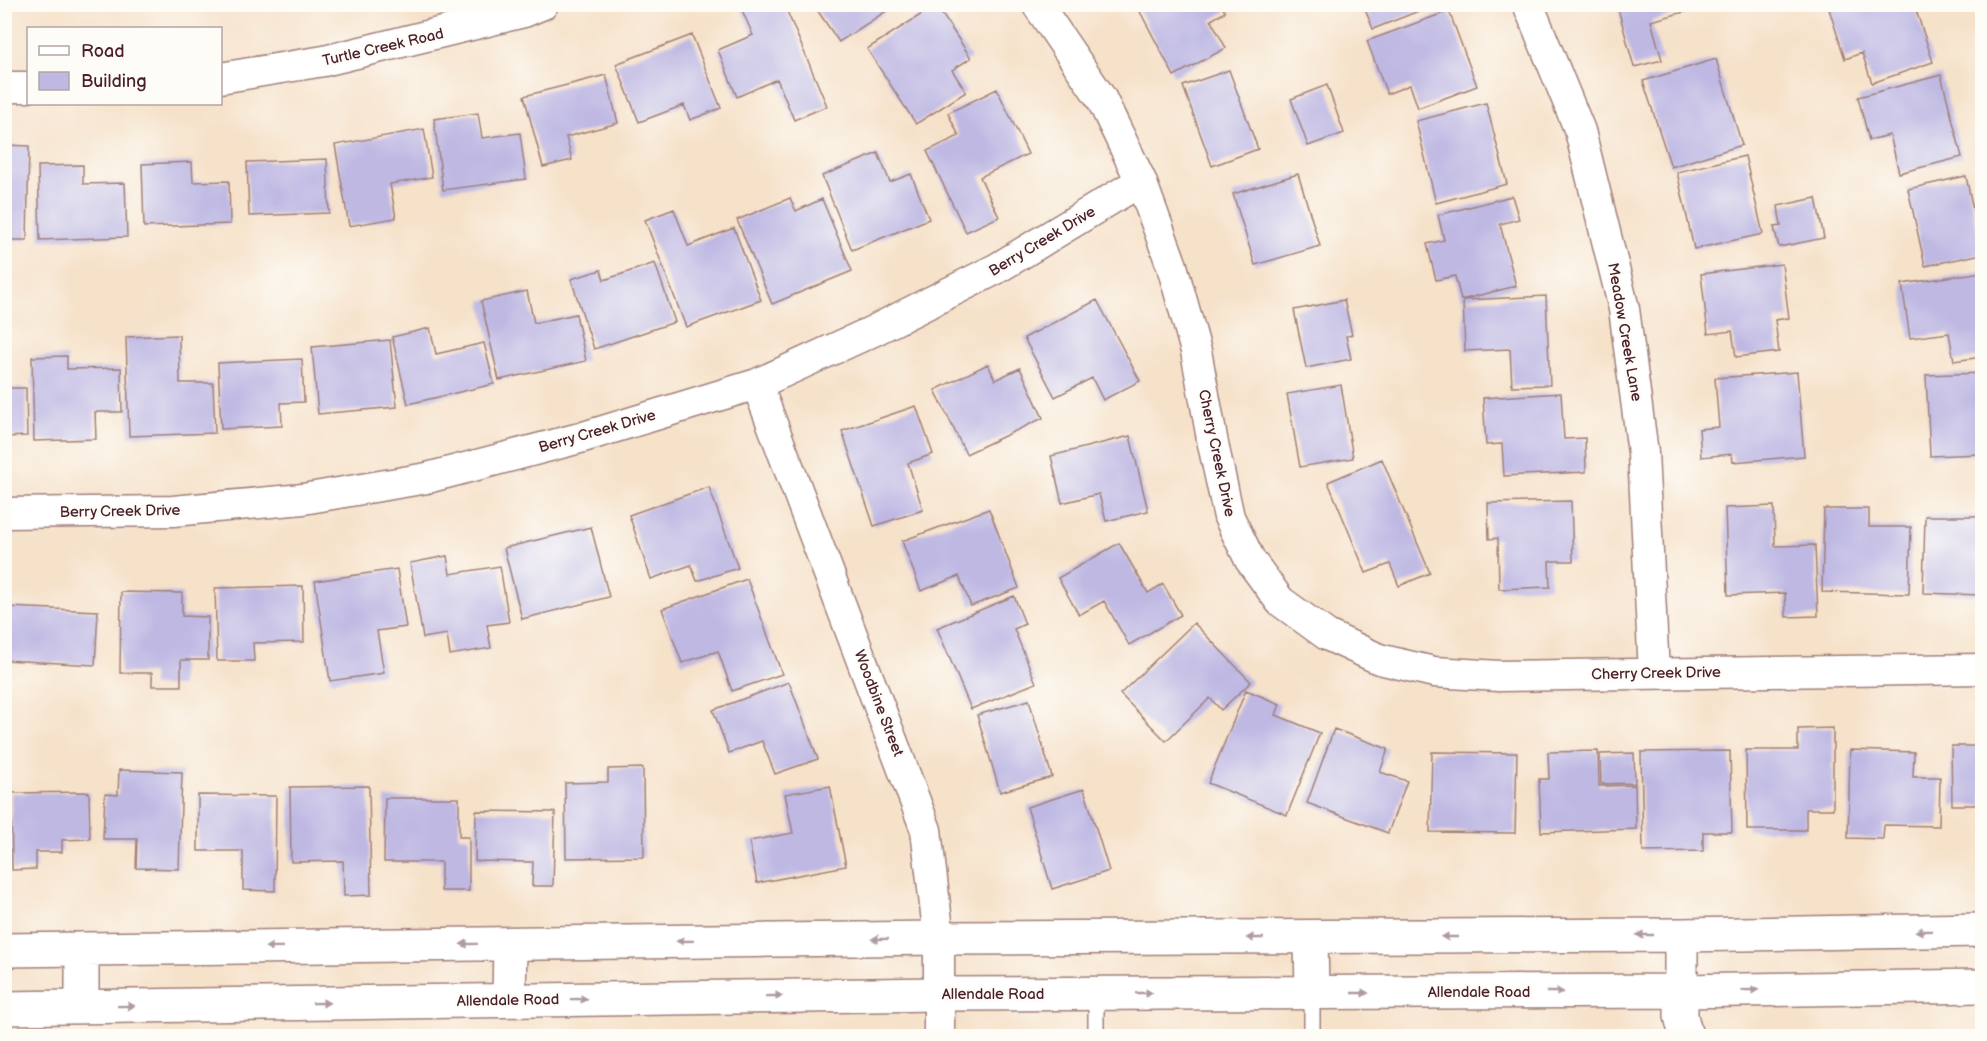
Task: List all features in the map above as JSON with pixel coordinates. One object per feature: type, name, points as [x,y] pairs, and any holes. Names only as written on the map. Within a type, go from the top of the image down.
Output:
[{"type":"main road","points":[[4,950],[939,938],[1311,938],[1983,930]]},
{"type":"main road","points":[[1681,935],[1681,1016],[1686,1036]]},
{"type":"main road","points":[[1311,938],[1312,993]]},
{"type":"main road","points":[[509,1000],[510,944]]},
{"type":"main road","points":[[82,949],[82,1006]]},
{"type":"main road","name":"Allendale Road","points":[[4,1008],[938,994],[1681,991],[1983,986]]},
{"type":"street","name":"Turtle Creek Road","points":[[222,78],[324,61],[481,23],[543,4]]},
{"type":"street","name":"Cherry Creek Drive","points":[[1037,4],[1101,98],[1142,181],[1172,266],[1196,351],[1229,517],[1250,560],[1280,601],[1327,634],[1379,659],[1434,672],[1499,676],[1983,669]]},
{"type":"street","name":"Meadow Creek Lane","points":[[1528,4],[1580,131],[1624,309],[1643,453],[1654,673]]},
{"type":"street","points":[[4,87],[27,87]]},
{"type":"street","name":"Berry Creek Drive","points":[[4,513],[173,511],[303,500],[427,478],[580,438],[757,384],[873,331],[996,269],[1142,181]]},
{"type":"street","name":"Woodbine Street","points":[[757,384],[926,830],[939,938],[939,1036]]},
{"type":"lane","points":[[1312,993],[1312,1036]]},
{"type":"lane","points":[[1096,994],[1096,1036]]},
{"type":"building","points":[[70,4],[97,4],[97,7],[70,6]]},
{"type":"building","points":[[748,4],[784,4],[827,106],[794,120],[777,79],[737,97],[718,50],[753,35],[741,8]]},
{"type":"building","points":[[813,4],[889,4],[891,8],[839,42]]},
{"type":"building","points":[[1136,4],[1221,4],[1225,12],[1211,20],[1226,48],[1174,76]]},
{"type":"building","points":[[1363,4],[1434,4],[1434,5],[1373,29]]},
{"type":"building","points":[[1843,4],[1914,4],[1933,62],[1872,83],[1862,53],[1845,59],[1829,9]]},
{"type":"building","points":[[936,5],[971,58],[952,70],[966,92],[916,124],[867,49]]},
{"type":"building","points":[[1617,5],[1702,5],[1703,7],[1651,21],[1662,60],[1634,67]]},
{"type":"building","points":[[1449,11],[1477,86],[1418,108],[1410,85],[1387,94],[1367,41]]},
{"type":"building","points":[[692,35],[721,108],[690,120],[684,105],[639,122],[616,64]]},
{"type":"building","points":[[1716,59],[1742,145],[1671,167],[1643,81]]},
{"type":"building","points":[[1229,70],[1258,149],[1212,166],[1183,86]]},
{"type":"building","points":[[606,75],[618,123],[566,137],[572,160],[543,167],[524,96]]},
{"type":"building","points":[[1941,75],[1962,157],[1899,173],[1890,135],[1869,140],[1858,97]]},
{"type":"building","points":[[1327,85],[1344,133],[1308,146],[1291,99]]},
{"type":"building","points":[[997,89],[1028,154],[980,177],[999,217],[966,232],[927,151],[959,136],[948,113]]},
{"type":"building","points":[[1486,103],[1507,184],[1436,203],[1416,121]]},
{"type":"building","points":[[478,113],[482,138],[520,133],[526,179],[443,190],[434,119]]},
{"type":"building","points":[[424,129],[432,177],[390,184],[396,218],[349,226],[335,145]]},
{"type":"building","points":[[4,145],[29,146],[27,240],[4,240]]},
{"type":"building","points":[[878,153],[890,182],[911,174],[929,219],[852,250],[822,176]]},
{"type":"building","points":[[1745,156],[1763,234],[1694,249],[1677,172]]},
{"type":"building","points":[[327,159],[329,213],[249,216],[247,162]]},
{"type":"building","points":[[192,162],[193,182],[229,181],[230,224],[144,227],[142,164]]},
{"type":"building","points":[[83,165],[83,184],[125,183],[127,237],[40,240],[38,166]]},
{"type":"building","points":[[1298,174],[1320,246],[1255,265],[1233,194]]},
{"type":"building","points":[[1966,176],[1982,254],[1925,266],[1908,189]]},
{"type":"building","points":[[1512,196],[1519,219],[1500,224],[1516,286],[1461,300],[1455,276],[1436,280],[1427,244],[1444,240],[1438,215]]},
{"type":"building","points":[[790,198],[796,211],[822,199],[852,271],[772,304],[737,220]]},
{"type":"building","points":[[1816,198],[1824,238],[1779,247],[1774,227],[1781,226],[1778,206]]},
{"type":"building","points":[[674,209],[688,246],[734,228],[761,300],[686,327],[645,220]]},
{"type":"building","points":[[655,263],[675,322],[594,349],[571,279],[601,270],[604,280]]},
{"type":"building","points":[[1782,264],[1789,318],[1775,320],[1779,352],[1736,357],[1732,331],[1708,334],[1701,274]]},
{"type":"building","points":[[1982,272],[1982,357],[1954,361],[1949,333],[1910,338],[1902,284]]},
{"type":"building","points":[[527,291],[534,323],[576,314],[586,361],[499,380],[481,301]]},
{"type":"building","points":[[1546,296],[1550,385],[1512,386],[1510,349],[1465,351],[1463,300]]},
{"type":"building","points":[[1097,300],[1140,381],[1103,400],[1092,378],[1055,397],[1024,338]]},
{"type":"building","points":[[1344,300],[1352,335],[1346,336],[1351,359],[1306,368],[1294,310]]},
{"type":"building","points":[[430,328],[436,354],[484,343],[494,384],[408,404],[392,337]]},
{"type":"building","points":[[179,335],[180,383],[213,383],[215,433],[129,436],[126,337]]},
{"type":"building","points":[[390,340],[397,407],[318,414],[312,347]]},
{"type":"building","points":[[67,356],[67,369],[121,368],[122,412],[95,412],[96,439],[34,441],[32,357]]},
{"type":"building","points":[[302,359],[304,402],[281,403],[282,426],[221,429],[218,363]]},
{"type":"building","points":[[988,364],[995,380],[1020,368],[1043,418],[966,454],[935,390]]},
{"type":"building","points":[[1797,372],[1804,456],[1733,462],[1732,454],[1701,457],[1699,429],[1719,427],[1715,378]]},
{"type":"building","points":[[1982,373],[1982,454],[1930,456],[1926,375]]},
{"type":"building","points":[[1341,385],[1353,458],[1300,467],[1287,394]]},
{"type":"building","points":[[4,388],[26,388],[27,436],[4,437]]},
{"type":"building","points":[[1561,393],[1564,439],[1585,438],[1586,472],[1504,476],[1502,444],[1486,445],[1483,398]]},
{"type":"building","points":[[916,406],[933,454],[908,463],[923,510],[874,526],[842,431]]},
{"type":"building","points":[[1130,436],[1148,511],[1106,521],[1099,494],[1062,503],[1051,456]]},
{"type":"building","points":[[1382,459],[1430,573],[1399,586],[1390,564],[1366,573],[1328,482]]},
{"type":"building","points":[[709,487],[738,568],[697,581],[691,565],[651,579],[629,515]]},
{"type":"building","points":[[1571,501],[1573,561],[1549,561],[1550,587],[1499,589],[1498,538],[1489,539],[1488,503]]},
{"type":"building","points":[[1774,506],[1775,546],[1815,545],[1818,616],[1786,617],[1785,593],[1728,595],[1725,508]]},
{"type":"building","points":[[989,509],[1019,588],[971,606],[959,576],[921,591],[902,541]]},
{"type":"building","points":[[1824,509],[1869,509],[1869,527],[1911,527],[1909,594],[1822,592]]},
{"type":"building","points":[[1925,516],[1982,516],[1982,595],[1923,593]]},
{"type":"building","points":[[591,527],[609,597],[522,619],[504,548]]},
{"type":"building","points":[[1119,543],[1148,593],[1163,584],[1181,615],[1129,645],[1104,601],[1079,615],[1058,578]]},
{"type":"building","points":[[447,556],[450,574],[500,566],[509,622],[487,625],[491,648],[450,655],[447,634],[423,638],[410,563]]},
{"type":"building","points":[[397,569],[406,627],[377,631],[384,673],[330,681],[315,581]]},
{"type":"building","points":[[747,579],[782,674],[732,691],[718,651],[682,663],[662,609]]},
{"type":"building","points":[[303,586],[304,642],[253,643],[254,661],[217,661],[215,588]]},
{"type":"building","points":[[121,592],[182,593],[182,616],[208,617],[208,660],[181,660],[181,686],[152,686],[152,673],[120,673]]},
{"type":"building","points":[[1014,596],[1025,624],[1014,629],[1036,683],[971,709],[937,628]]},
{"type":"building","points":[[7,607],[98,611],[95,665],[5,660]]},
{"type":"building","points":[[1194,623],[1251,682],[1221,710],[1210,698],[1166,741],[1120,694]]},
{"type":"building","points":[[789,682],[818,759],[775,774],[762,741],[729,753],[713,710]]},
{"type":"building","points":[[1246,690],[1280,704],[1276,715],[1320,733],[1287,815],[1208,783]]},
{"type":"building","points":[[1029,700],[1052,777],[1000,792],[977,715]]},
{"type":"building","points":[[1833,728],[1833,809],[1806,809],[1806,830],[1747,830],[1746,750],[1798,750],[1798,729]]},
{"type":"building","points":[[1334,729],[1388,749],[1380,772],[1407,781],[1388,833],[1307,803]]},
{"type":"building","points":[[1951,746],[1982,746],[1982,805],[1952,805]]},
{"type":"building","points":[[1850,750],[1914,752],[1913,777],[1940,777],[1939,826],[1884,825],[1883,839],[1848,838]]},
{"type":"building","points":[[1598,751],[1599,786],[1635,785],[1636,829],[1541,832],[1539,779],[1549,779],[1548,752]]},
{"type":"building","points":[[1730,751],[1732,832],[1703,832],[1703,851],[1643,852],[1641,752]]},
{"type":"building","points":[[1432,752],[1517,753],[1515,833],[1430,832]]},
{"type":"building","points":[[1634,753],[1635,783],[1601,784],[1600,754]]},
{"type":"building","points":[[643,768],[644,857],[566,858],[565,783],[608,782],[608,769]]},
{"type":"building","points":[[119,770],[182,772],[179,869],[136,868],[137,839],[103,839],[105,794],[118,795]]},
{"type":"building","points":[[369,786],[371,895],[344,896],[343,861],[291,862],[290,787]]},
{"type":"building","points":[[830,786],[846,866],[757,883],[749,841],[793,833],[785,794]]},
{"type":"building","points":[[1084,789],[1109,871],[1052,889],[1027,807]]},
{"type":"building","points":[[89,792],[90,839],[62,840],[62,852],[36,852],[36,869],[12,870],[11,793]]},
{"type":"building","points":[[198,795],[276,796],[275,891],[243,890],[243,851],[198,851]]},
{"type":"building","points":[[385,798],[459,798],[459,837],[469,837],[469,891],[441,891],[441,862],[384,862]]},
{"type":"building","points":[[476,811],[555,812],[553,886],[532,886],[533,862],[475,861]]}]
